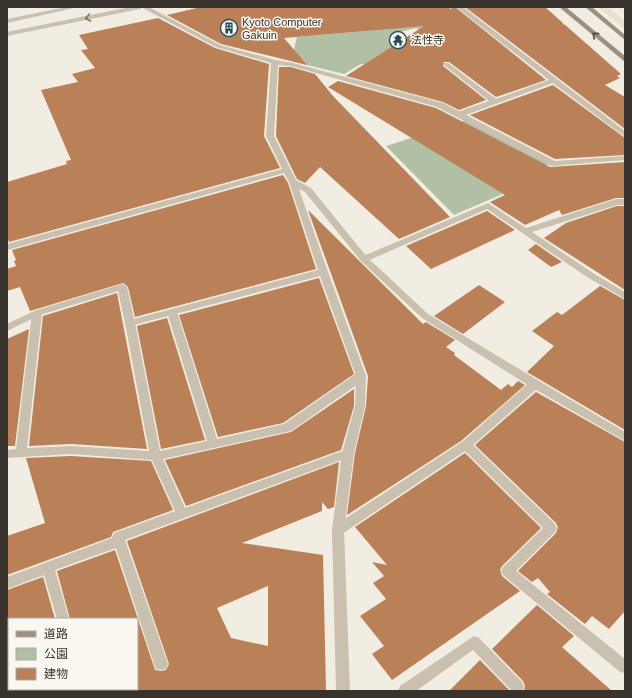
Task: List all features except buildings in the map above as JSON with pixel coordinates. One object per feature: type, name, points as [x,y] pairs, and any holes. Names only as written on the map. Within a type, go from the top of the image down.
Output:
[{"type":"main road","points":[[562,7],[625,60]]},
{"type":"main road","points":[[588,7],[625,38]]},
{"type":"street","points":[[7,21],[76,7]]},
{"type":"street","points":[[7,34],[140,7]]},
{"type":"street","points":[[144,7],[218,46],[440,104],[554,164],[625,158]]},
{"type":"street","points":[[459,7],[625,135]]},
{"type":"street","points":[[275,62],[270,136],[293,182],[323,272],[361,376],[360,406],[348,453],[338,530],[343,691]]},
{"type":"street","points":[[446,64],[495,102]]},
{"type":"street","points":[[460,114],[555,80]]},
{"type":"street","points":[[7,247],[286,170]]},
{"type":"street","points":[[293,182],[308,190],[364,259],[425,316],[535,384],[625,436]]},
{"type":"street","points":[[526,231],[616,202],[625,202]]},
{"type":"street","points":[[364,259],[488,206],[600,283],[625,296]]},
{"type":"street","points":[[130,323],[323,272]]},
{"type":"street","points":[[7,328],[37,313],[122,287],[156,456],[182,514]]},
{"type":"street","points":[[172,312],[213,444]]},
{"type":"street","points":[[21,453],[37,313]]},
{"type":"street","points":[[7,454],[71,450],[156,456],[287,428],[361,376]]},
{"type":"street","points":[[338,530],[466,445],[535,384]]},
{"type":"street","points":[[466,445],[551,528],[507,571],[625,667]]},
{"type":"street","points":[[161,664],[118,537],[348,453]]},
{"type":"street","points":[[7,583],[119,541]]},
{"type":"street","points":[[48,567],[63,618]]},
{"type":"street","points":[[405,691],[474,642],[517,687]]},
{"type":"green space","points":[[390,7],[443,30],[420,30],[416,28],[396,33],[398,36],[390,38],[400,48],[395,68],[361,64],[344,74],[291,61],[297,37],[376,30]]},
{"type":"green space","points":[[467,120],[550,163],[529,175],[535,180],[454,215],[386,146]]},
{"type":"shaded area","points":[[598,7],[608,7],[625,21],[625,29]]},
{"type":"place","name":"Kyoto Computer Gakuin","points":[[229,28]]},
{"type":"place","name":"法性寺","points":[[398,40]]}]
